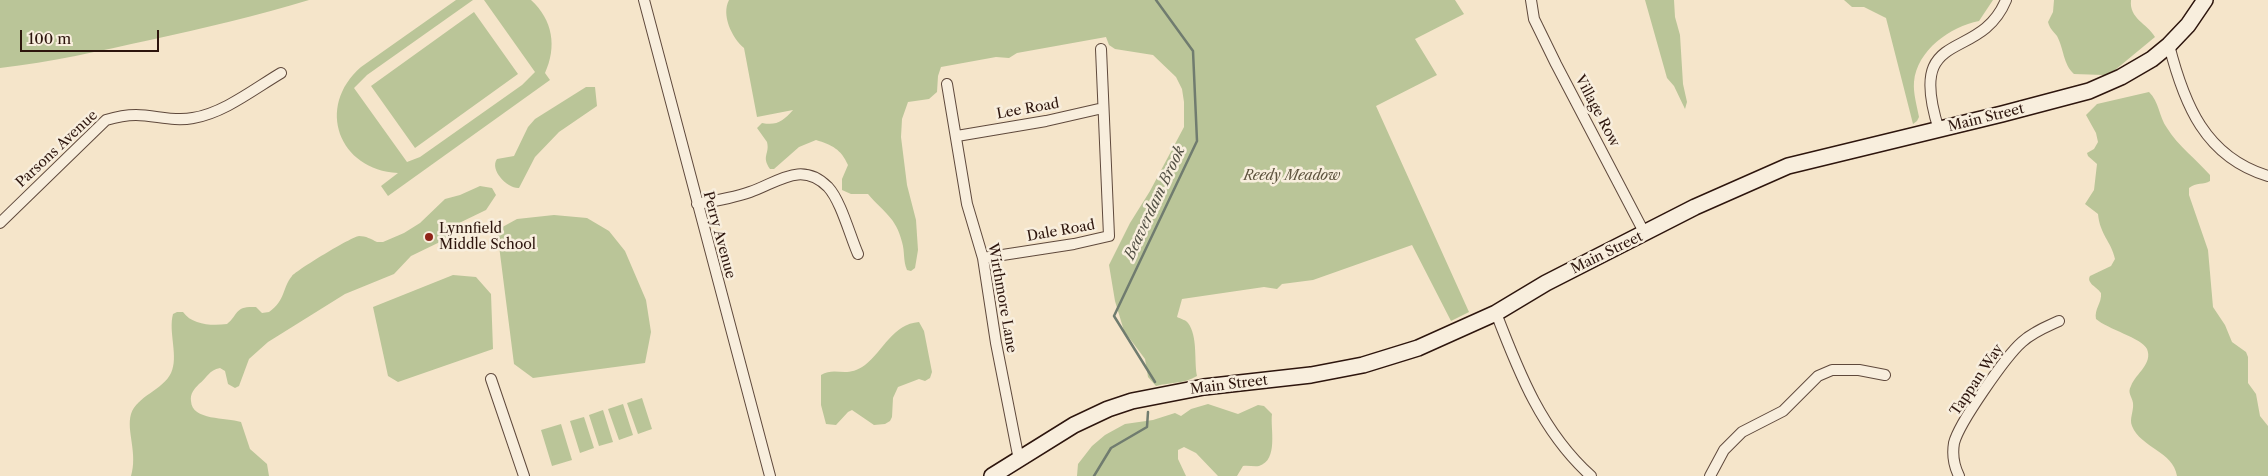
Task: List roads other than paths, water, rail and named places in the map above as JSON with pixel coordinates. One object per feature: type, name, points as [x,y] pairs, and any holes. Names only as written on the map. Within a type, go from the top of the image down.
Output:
[{"type":"street","name":"Perry Avenue","points":[[644,0],[770,476]]},
{"type":"street","name":"Village Row","points":[[1531,0],[1534,18],[1556,64],[1645,234]]},
{"type":"street","points":[[1939,130],[1930,103],[1930,78],[1935,61],[1949,49],[1988,27],[2000,14],[2006,0]]},
{"type":"street","name":"Main Street","points":[[992,476],[1074,425],[1108,409],[1132,401],[1204,388],[1311,375],[1363,365],[1418,348],[1496,313],[1546,283],[1695,207],[1788,166],[1939,130],[2089,91],[2121,77],[2152,59],[2170,45],[2188,25],[2205,0]]},
{"type":"street","points":[[2170,45],[2177,74],[2196,118],[2211,142],[2237,163],[2268,176]]},
{"type":"street","points":[[1101,50],[1103,108]]},
{"type":"street","name":"Parsons Avenue","points":[[0,223],[106,120],[120,116],[136,115],[164,120],[192,119],[214,112],[281,73]]},
{"type":"street","name":"Wirthmore Lane","points":[[947,84],[967,204],[983,258],[996,343],[1019,460]]},
{"type":"street","name":"Lee Road","points":[[957,136],[1046,121],[1103,108]]},
{"type":"street","name":"Dale Road","points":[[983,258],[1074,244],[1109,236],[1103,108]]},
{"type":"street","points":[[697,204],[751,192],[786,176],[796,174],[810,176],[829,188],[858,254]]},
{"type":"street","points":[[1496,313],[1518,371],[1536,406],[1557,440],[1591,476]]},
{"type":"street","name":"Tappan Way","points":[[1959,476],[1954,467],[1954,442],[1998,368],[2023,341],[2059,321]]},
{"type":"street","points":[[1710,476],[1724,450],[1742,432],[1783,411],[1818,376],[1832,370],[1859,370],[1885,375]]},
{"type":"street","points":[[491,379],[524,476]]},
{"type":"waterway","name":"Beaverdam Brook","points":[[1155,382],[1114,316],[1197,141],[1193,51],[1156,0]]},
{"type":"waterway","name":"Beaverdam Brook","points":[[1094,476],[1111,448],[1147,427],[1148,412]]},
{"type":"place","name":"Lynnfield Middle School","points":[[429,237]]},
{"type":"park label","name":"Reedy Meadow","points":[[1292,176]]}]
